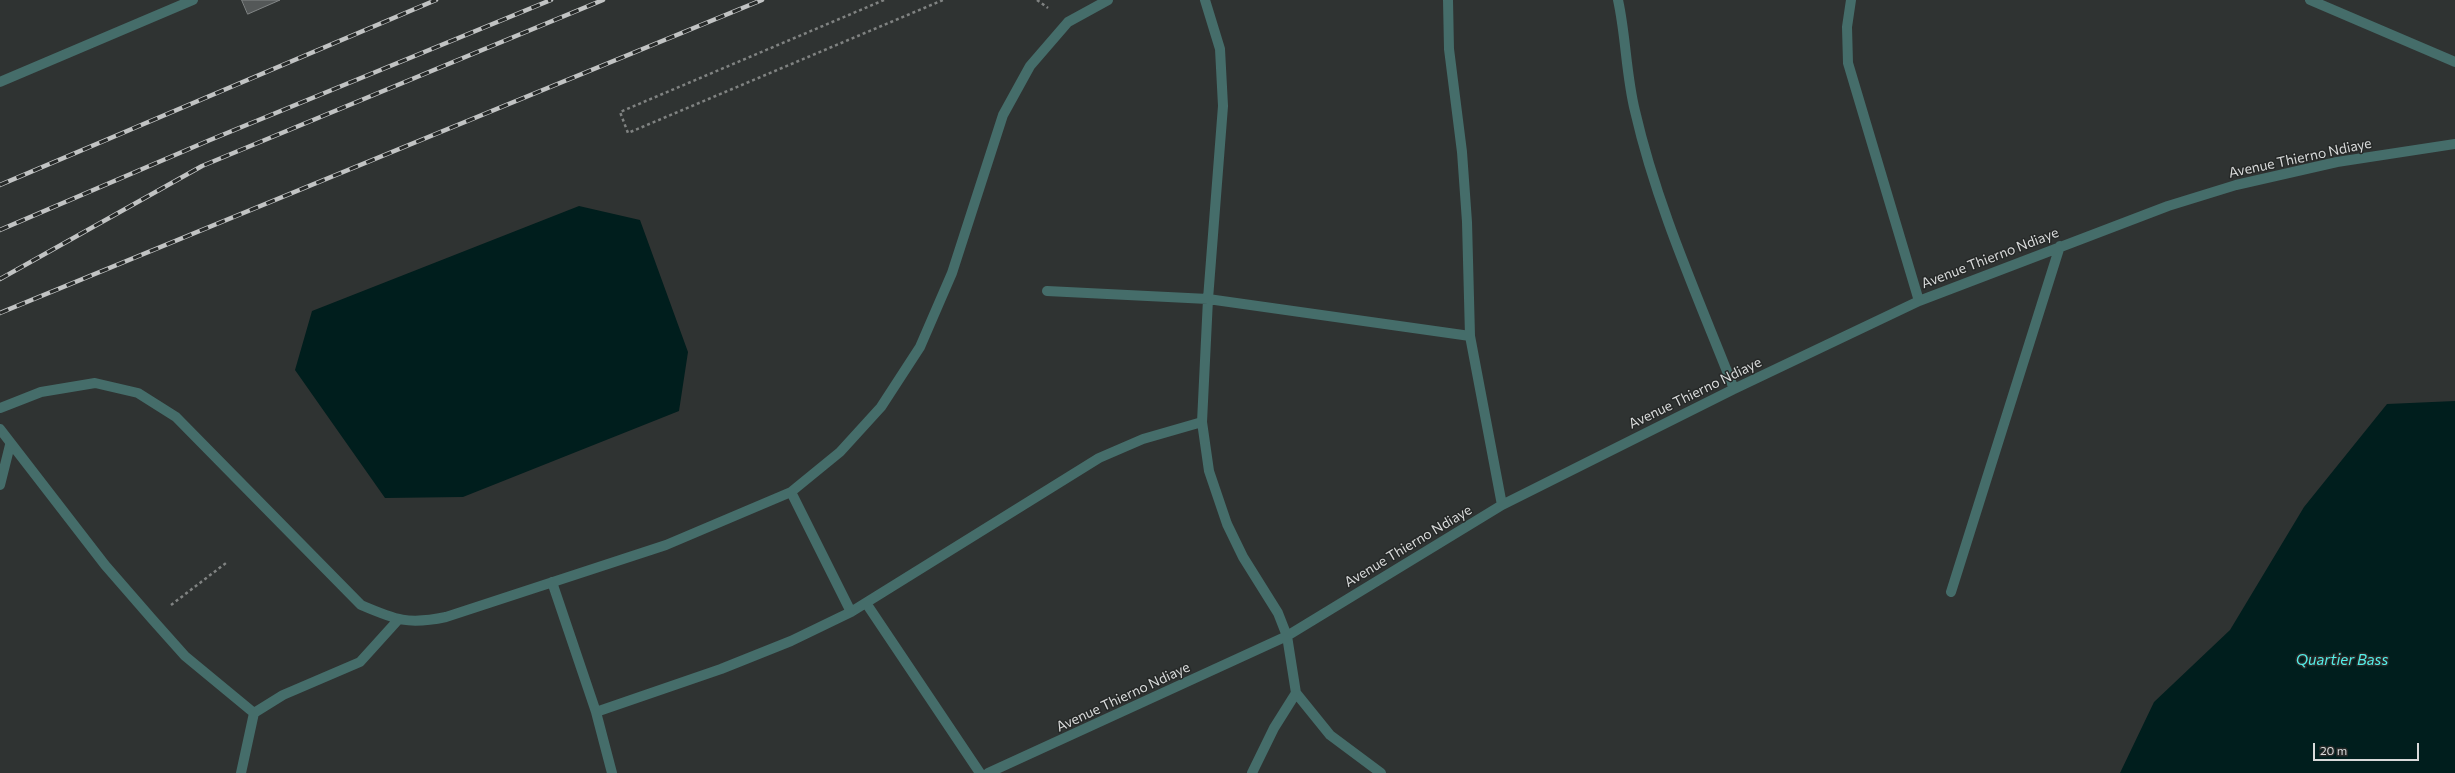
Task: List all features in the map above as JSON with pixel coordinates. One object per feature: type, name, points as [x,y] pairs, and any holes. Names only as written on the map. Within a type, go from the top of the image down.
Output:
[{"type":"street","points":[[0,82],[193,0]]},
{"type":"street","points":[[0,408],[41,392],[95,383],[138,393],[176,417],[361,605],[398,620],[422,622],[446,617],[666,544],[791,492],[840,452],[881,407],[920,347],[952,273],[1003,115],[1030,66],[1068,22],[1108,0]]},
{"type":"street","points":[[1205,0],[1220,49],[1223,106],[1208,299],[1202,422],[1209,471],[1227,524],[1243,557],[1278,613],[1287,636],[1296,693],[1330,735],[1381,773]]},
{"type":"street","points":[[1448,0],[1449,49],[1462,152],[1468,222],[1470,336],[1502,506]]},
{"type":"street","points":[[1618,0],[1634,110],[1666,220],[1734,389]]},
{"type":"street","points":[[1851,0],[1847,27],[1848,64],[1919,301]]},
{"type":"street","points":[[2310,0],[2455,62]]},
{"type":"street","name":"Avenue Thierno Ndiaye","points":[[988,773],[1287,636],[1502,506],[1734,389],[1919,301],[2168,206],[2236,185],[2337,162],[2455,144]]},
{"type":"street","points":[[1950,592],[2060,246]]},
{"type":"street","points":[[1047,291],[1208,299],[1470,336]]},
{"type":"street","points":[[596,712],[721,669],[791,640],[851,612],[1099,458],[1143,438],[1202,422]]},
{"type":"street","points":[[0,429],[10,445],[104,565],[185,656],[254,713]]},
{"type":"street","points":[[0,485],[10,445]]},
{"type":"street","points":[[791,492],[851,612]]},
{"type":"street","points":[[552,582],[596,712],[612,773]]},
{"type":"street","points":[[866,603],[980,773]]},
{"type":"street","points":[[241,773],[254,713],[283,695],[360,662],[398,620]]},
{"type":"street","points":[[1252,773],[1274,728],[1296,693]]},
{"type":"path","points":[[884,0],[620,112],[628,133],[943,0]]},
{"type":"path","points":[[152,619],[226,564]]},
{"type":"water","points":[[579,206],[640,220],[688,352],[679,411],[463,497],[385,498],[295,370],[312,311]]},
{"type":"water","name":"Quartier Bass","points":[[2455,401],[2455,773],[2120,773],[2154,702],[2230,630],[2304,507],[2387,404]]},
{"type":"building","points":[[242,0],[280,0],[248,14]]},
{"type":"railway","points":[[0,185],[436,0]]},
{"type":"railway","points":[[0,230],[210,140],[551,0]]},
{"type":"railway","points":[[0,279],[202,166],[603,0]]},
{"type":"railway","points":[[0,313],[762,0]]}]
